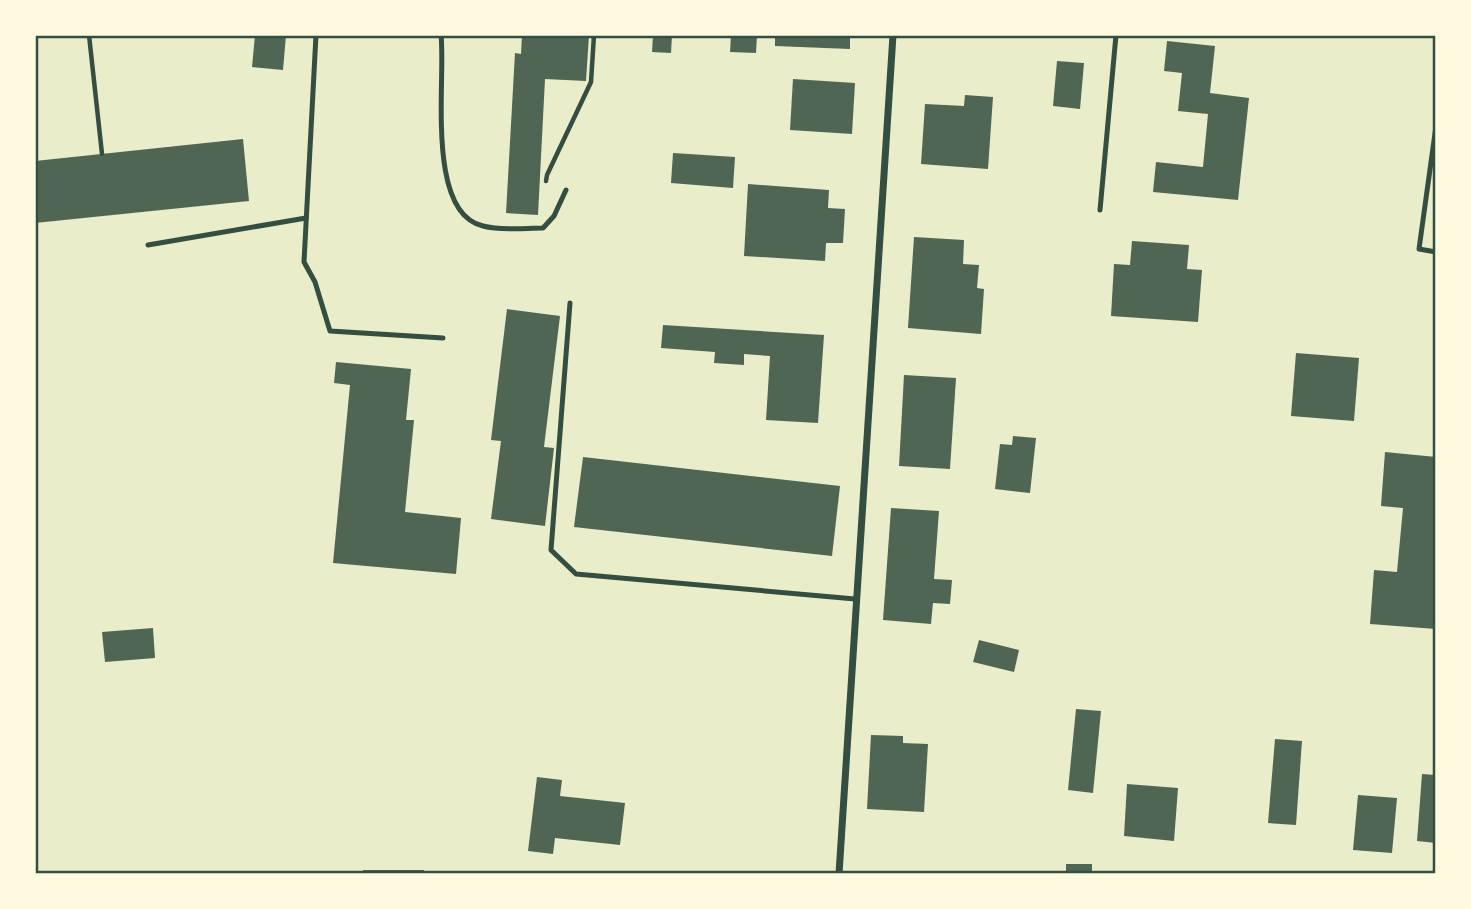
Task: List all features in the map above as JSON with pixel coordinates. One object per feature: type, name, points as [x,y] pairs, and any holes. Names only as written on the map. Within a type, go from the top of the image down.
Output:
[{"type":"street","points":[[839,874],[892,35]]},
{"type":"lane","points":[[316,35],[304,262],[315,282],[330,331],[443,338]]},
{"type":"lane","points":[[441,35],[444,173],[449,189],[461,209],[482,226],[543,228],[555,216],[566,190]]},
{"type":"lane","points":[[1100,210],[1116,35]]},
{"type":"lane","points":[[1436,126],[1419,249],[1436,252]]},
{"type":"lane","points":[[148,245],[306,218]]},
{"type":"lane","points":[[570,303],[551,550],[576,574],[855,599]]},
{"type":"path","points":[[89,35],[102,153]]},
{"type":"path","points":[[546,188],[547,175],[591,82],[594,35]]},
{"type":"building","points":[[255,35],[286,35],[283,70],[252,67]]},
{"type":"building","points":[[522,35],[589,35],[586,81],[545,79],[538,215],[506,213],[515,53],[521,54]]},
{"type":"building","points":[[653,35],[672,35],[671,53],[652,52]]},
{"type":"building","points":[[731,35],[757,35],[756,53],[730,52]]},
{"type":"building","points":[[775,35],[850,35],[850,49],[775,46]]},
{"type":"building","points":[[1167,41],[1215,46],[1210,93],[1249,98],[1238,200],[1153,192],[1156,162],[1203,167],[1208,114],[1178,111],[1182,73],[1164,71]]},
{"type":"building","points":[[1057,61],[1084,63],[1080,109],[1053,106]]},
{"type":"building","points":[[793,79],[855,83],[852,134],[790,130]]},
{"type":"building","points":[[965,95],[993,97],[988,169],[921,164],[925,104],[964,106]]},
{"type":"building","points":[[243,139],[249,201],[35,223],[35,161]]},
{"type":"building","points":[[673,153],[735,157],[733,188],[671,183]]},
{"type":"building","points":[[748,184],[829,190],[828,208],[845,209],[843,243],[826,243],[825,261],[744,256]]},
{"type":"building","points":[[914,237],[964,240],[963,264],[979,265],[977,288],[984,289],[981,334],[908,328]]},
{"type":"building","points":[[1132,241],[1189,245],[1187,269],[1202,270],[1198,322],[1111,316],[1114,264],[1130,265]]},
{"type":"building","points":[[507,309],[560,316],[544,447],[554,448],[545,526],[491,519],[501,441],[491,440]]},
{"type":"building","points":[[663,325],[824,335],[818,423],[766,420],[770,356],[744,354],[744,365],[714,363],[715,352],[661,348]]},
{"type":"building","points":[[1296,353],[1359,358],[1354,421],[1291,416]]},
{"type":"building","points":[[336,362],[411,369],[406,420],[414,420],[405,512],[461,518],[456,574],[333,563],[350,385],[334,383]]},
{"type":"building","points":[[904,375],[956,378],[950,469],[899,466]]},
{"type":"building","points":[[1013,436],[1036,438],[1030,493],[995,489],[1000,444],[1012,445]]},
{"type":"building","points":[[1385,452],[1436,457],[1436,629],[1370,624],[1374,570],[1397,572],[1403,508],[1381,506]]},
{"type":"building","points":[[583,457],[840,486],[832,556],[574,527]]},
{"type":"building","points":[[891,508],[939,511],[934,579],[952,580],[950,604],[933,603],[931,624],[883,620]]},
{"type":"building","points":[[153,628],[155,658],[105,662],[102,632]]},
{"type":"building","points":[[979,640],[1019,650],[1014,672],[973,662]]},
{"type":"building","points":[[1076,709],[1101,711],[1093,793],[1068,790]]},
{"type":"building","points":[[871,735],[903,736],[903,743],[928,744],[924,812],[867,809]]},
{"type":"building","points":[[1275,739],[1302,741],[1296,825],[1268,823]]},
{"type":"building","points":[[1422,774],[1436,775],[1436,843],[1417,841]]},
{"type":"building","points":[[537,777],[562,780],[560,796],[625,803],[620,845],[555,838],[553,854],[528,851]]},
{"type":"building","points":[[1127,784],[1178,788],[1174,841],[1124,836]]},
{"type":"building","points":[[1358,795],[1397,798],[1392,853],[1353,850]]},
{"type":"building","points":[[1066,864],[1092,864],[1092,874],[1066,874]]},
{"type":"building","points":[[363,870],[424,870],[424,874],[363,874]]}]
